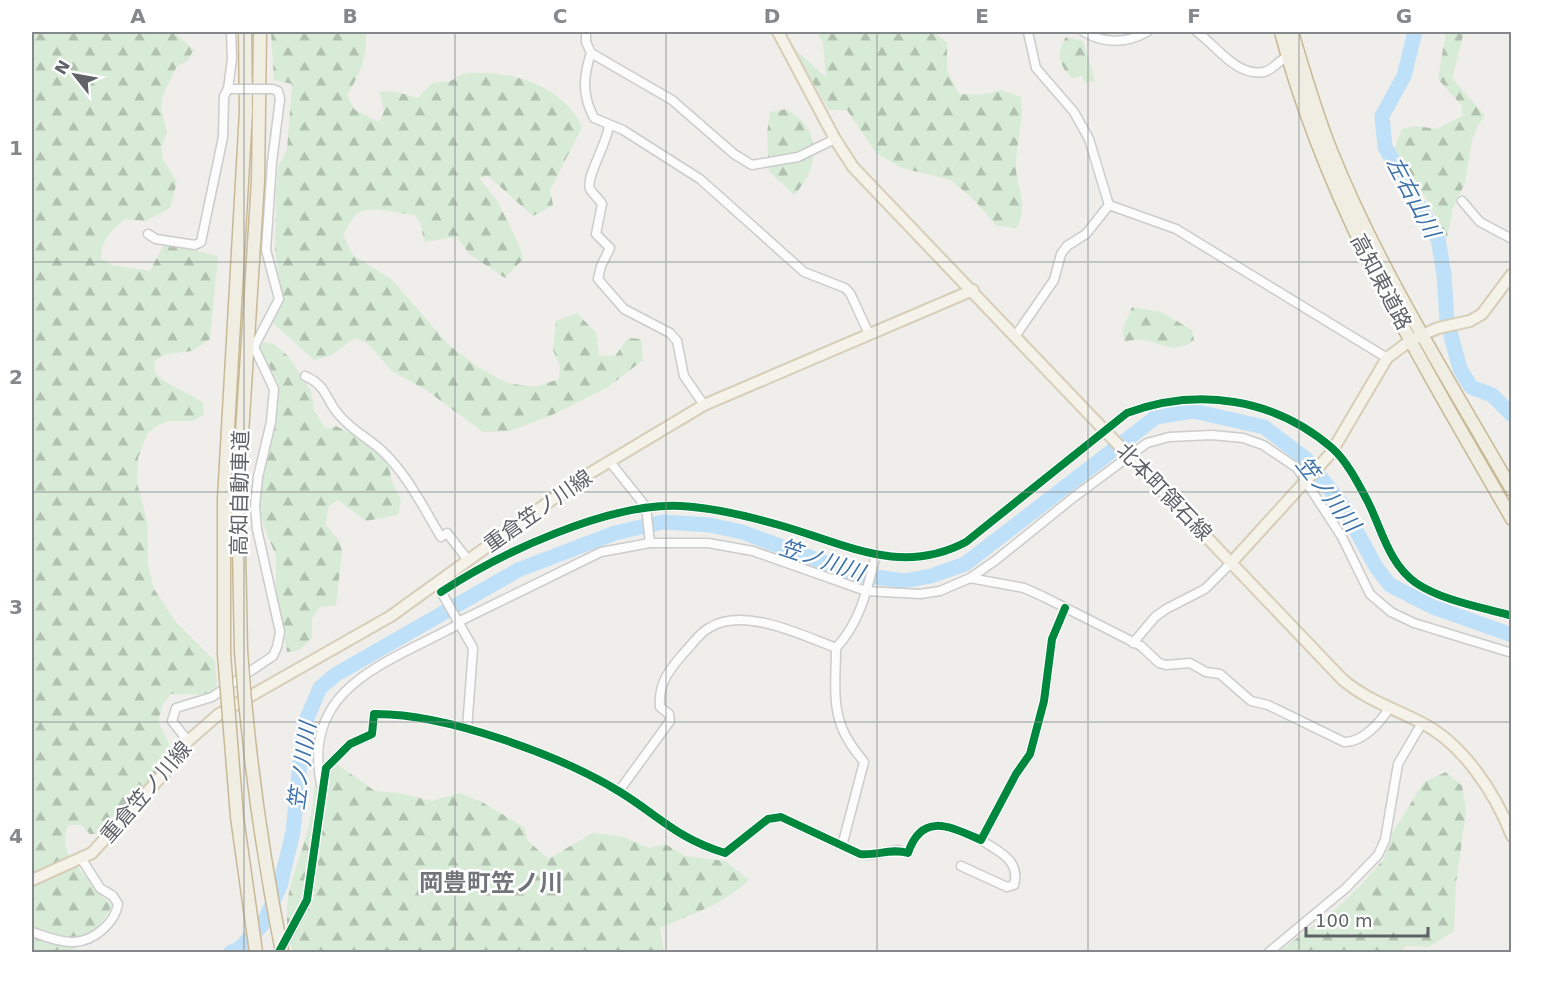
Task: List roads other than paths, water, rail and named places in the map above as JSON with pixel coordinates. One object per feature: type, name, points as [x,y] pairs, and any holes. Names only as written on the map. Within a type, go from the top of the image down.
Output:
[{"type":"highway","name":"高知自動車道","points":[[245,32],[246,111],[224,499],[224,654],[237,817],[256,952]]},
{"type":"highway","name":"高知自動車道","points":[[260,32],[260,124],[238,497],[241,651],[247,735],[257,817],[281,952]]},
{"type":"highway","name":"高知東道路","points":[[1281,32],[1287,57],[1321,154],[1354,232],[1512,490]]},
{"type":"highway","name":"高知東道路","points":[[1292,32],[1331,152],[1417,337],[1512,519]]},
{"type":"main road","name":"北本町領石線","points":[[778,32],[835,139],[853,167],[1016,335],[1343,680],[1357,692],[1422,723],[1443,738],[1476,773],[1502,812],[1512,836]]},
{"type":"main road","points":[[1231,563],[1333,451],[1387,358],[1417,337],[1438,328],[1470,321],[1482,314],[1512,274]]},
{"type":"main road","name":"重倉笠ノ川線","points":[[32,880],[81,858],[98,847],[168,769],[188,741],[239,701],[391,616],[441,591],[468,560],[527,515],[610,462],[704,405],[973,291]]},
{"type":"street","points":[[148,234],[156,239],[195,245],[201,242],[223,137],[224,96],[231,89],[231,32]]},
{"type":"street","points":[[586,32],[586,42],[591,53],[672,100],[734,154],[752,165],[798,157],[835,139]]},
{"type":"street","points":[[1028,32],[1036,68],[1074,112],[1089,139],[1109,205]]},
{"type":"street","points":[[1084,32],[1104,40],[1121,41],[1147,32]]},
{"type":"street","points":[[1197,32],[1225,59],[1261,73],[1267,72],[1287,57]]},
{"type":"street","points":[[591,53],[584,76],[584,89],[594,118],[622,130],[699,179],[804,272],[845,288],[850,293],[868,334]]},
{"type":"street","points":[[188,741],[172,721],[176,708],[212,697],[273,656],[280,632],[257,529],[255,506],[258,477],[271,422],[274,389],[254,347],[279,299],[266,250],[272,162],[280,99],[278,91],[272,88],[231,89]]},
{"type":"street","points":[[609,125],[602,154],[589,180],[589,188],[602,204],[596,234],[610,249],[601,266],[598,279],[624,309],[670,333],[677,341],[684,376],[704,405]]},
{"type":"street","points":[[1462,201],[1480,222],[1512,239]]},
{"type":"street","points":[[1016,335],[1054,280],[1061,254],[1067,246],[1086,234],[1109,205]]},
{"type":"street","points":[[1109,205],[1176,229],[1387,358]]},
{"type":"street","points":[[305,376],[316,381],[327,392],[332,407],[350,428],[380,449],[401,472],[441,537],[447,533],[468,560]]},
{"type":"street","points":[[467,729],[473,648],[441,591],[474,571],[552,535],[646,509],[688,507],[742,516],[875,557],[899,559],[923,557],[950,550],[966,542],[1127,413],[1154,403],[1211,398],[1245,402],[1275,413],[1306,429],[1333,451],[1368,502],[1391,554],[1406,574],[1429,590],[1512,616]]},
{"type":"street","points":[[323,790],[316,760],[317,743],[320,729],[338,698],[368,674],[458,622],[601,552],[649,542],[708,543],[753,551],[867,588],[920,594],[940,591],[970,578],[1128,454],[1147,443],[1169,437],[1203,435],[1243,438],[1280,456],[1297,468],[1308,480],[1342,537],[1370,594],[1381,604],[1414,624],[1512,653]]},
{"type":"street","points":[[610,462],[646,509],[649,542]]},
{"type":"street","points":[[842,846],[864,762],[849,742],[837,714],[835,704],[836,648],[858,618],[875,557]]},
{"type":"street","points":[[1133,643],[1155,617],[1175,603],[1205,589],[1231,563]]},
{"type":"street","points":[[970,578],[1024,588],[1148,651],[1159,663],[1166,665],[1190,663],[1206,672],[1220,674],[1251,701],[1268,705],[1344,741],[1350,742],[1361,737],[1381,721],[1389,708]]},
{"type":"street","points":[[981,840],[1016,774],[1030,754],[1044,701],[1052,639],[1065,608]]},
{"type":"street","points":[[619,791],[670,721],[669,714],[660,706],[663,679],[707,628],[728,620],[747,620],[786,629],[836,648]]},
{"type":"street","points":[[281,952],[307,900],[326,768],[350,744],[372,734],[374,714],[423,717],[547,756],[619,791],[676,834],[701,846],[725,853],[768,819],[781,817],[842,846],[868,855],[898,850],[908,853],[911,844],[926,827],[936,825],[981,840],[1007,855],[1015,871],[1014,885],[1007,887],[961,866]]},
{"type":"street","points":[[1269,952],[1346,888],[1378,855],[1385,840],[1398,764],[1422,723]]},
{"type":"street","points":[[32,932],[57,940],[75,942],[101,932],[112,921],[118,904],[113,896],[100,888],[81,858]]},
{"type":"waterway","name":"左右山川","points":[[1415,32],[1404,76],[1382,116],[1385,147],[1438,239],[1444,274],[1447,321],[1460,369],[1471,387],[1492,395],[1512,415]]},
{"type":"waterway","name":"笠ノ川川","points":[[231,952],[239,949],[263,924],[280,886],[293,832],[304,725],[320,688],[335,675],[518,570],[615,533],[663,522],[710,525],[742,532],[855,574],[904,581],[931,576],[965,564],[1156,417],[1193,411],[1264,427],[1306,459],[1343,506],[1376,567],[1390,585],[1433,607],[1512,635]]},
{"type":"district","name":"岡豊町笠ノ川","points":[[491,883]]}]
